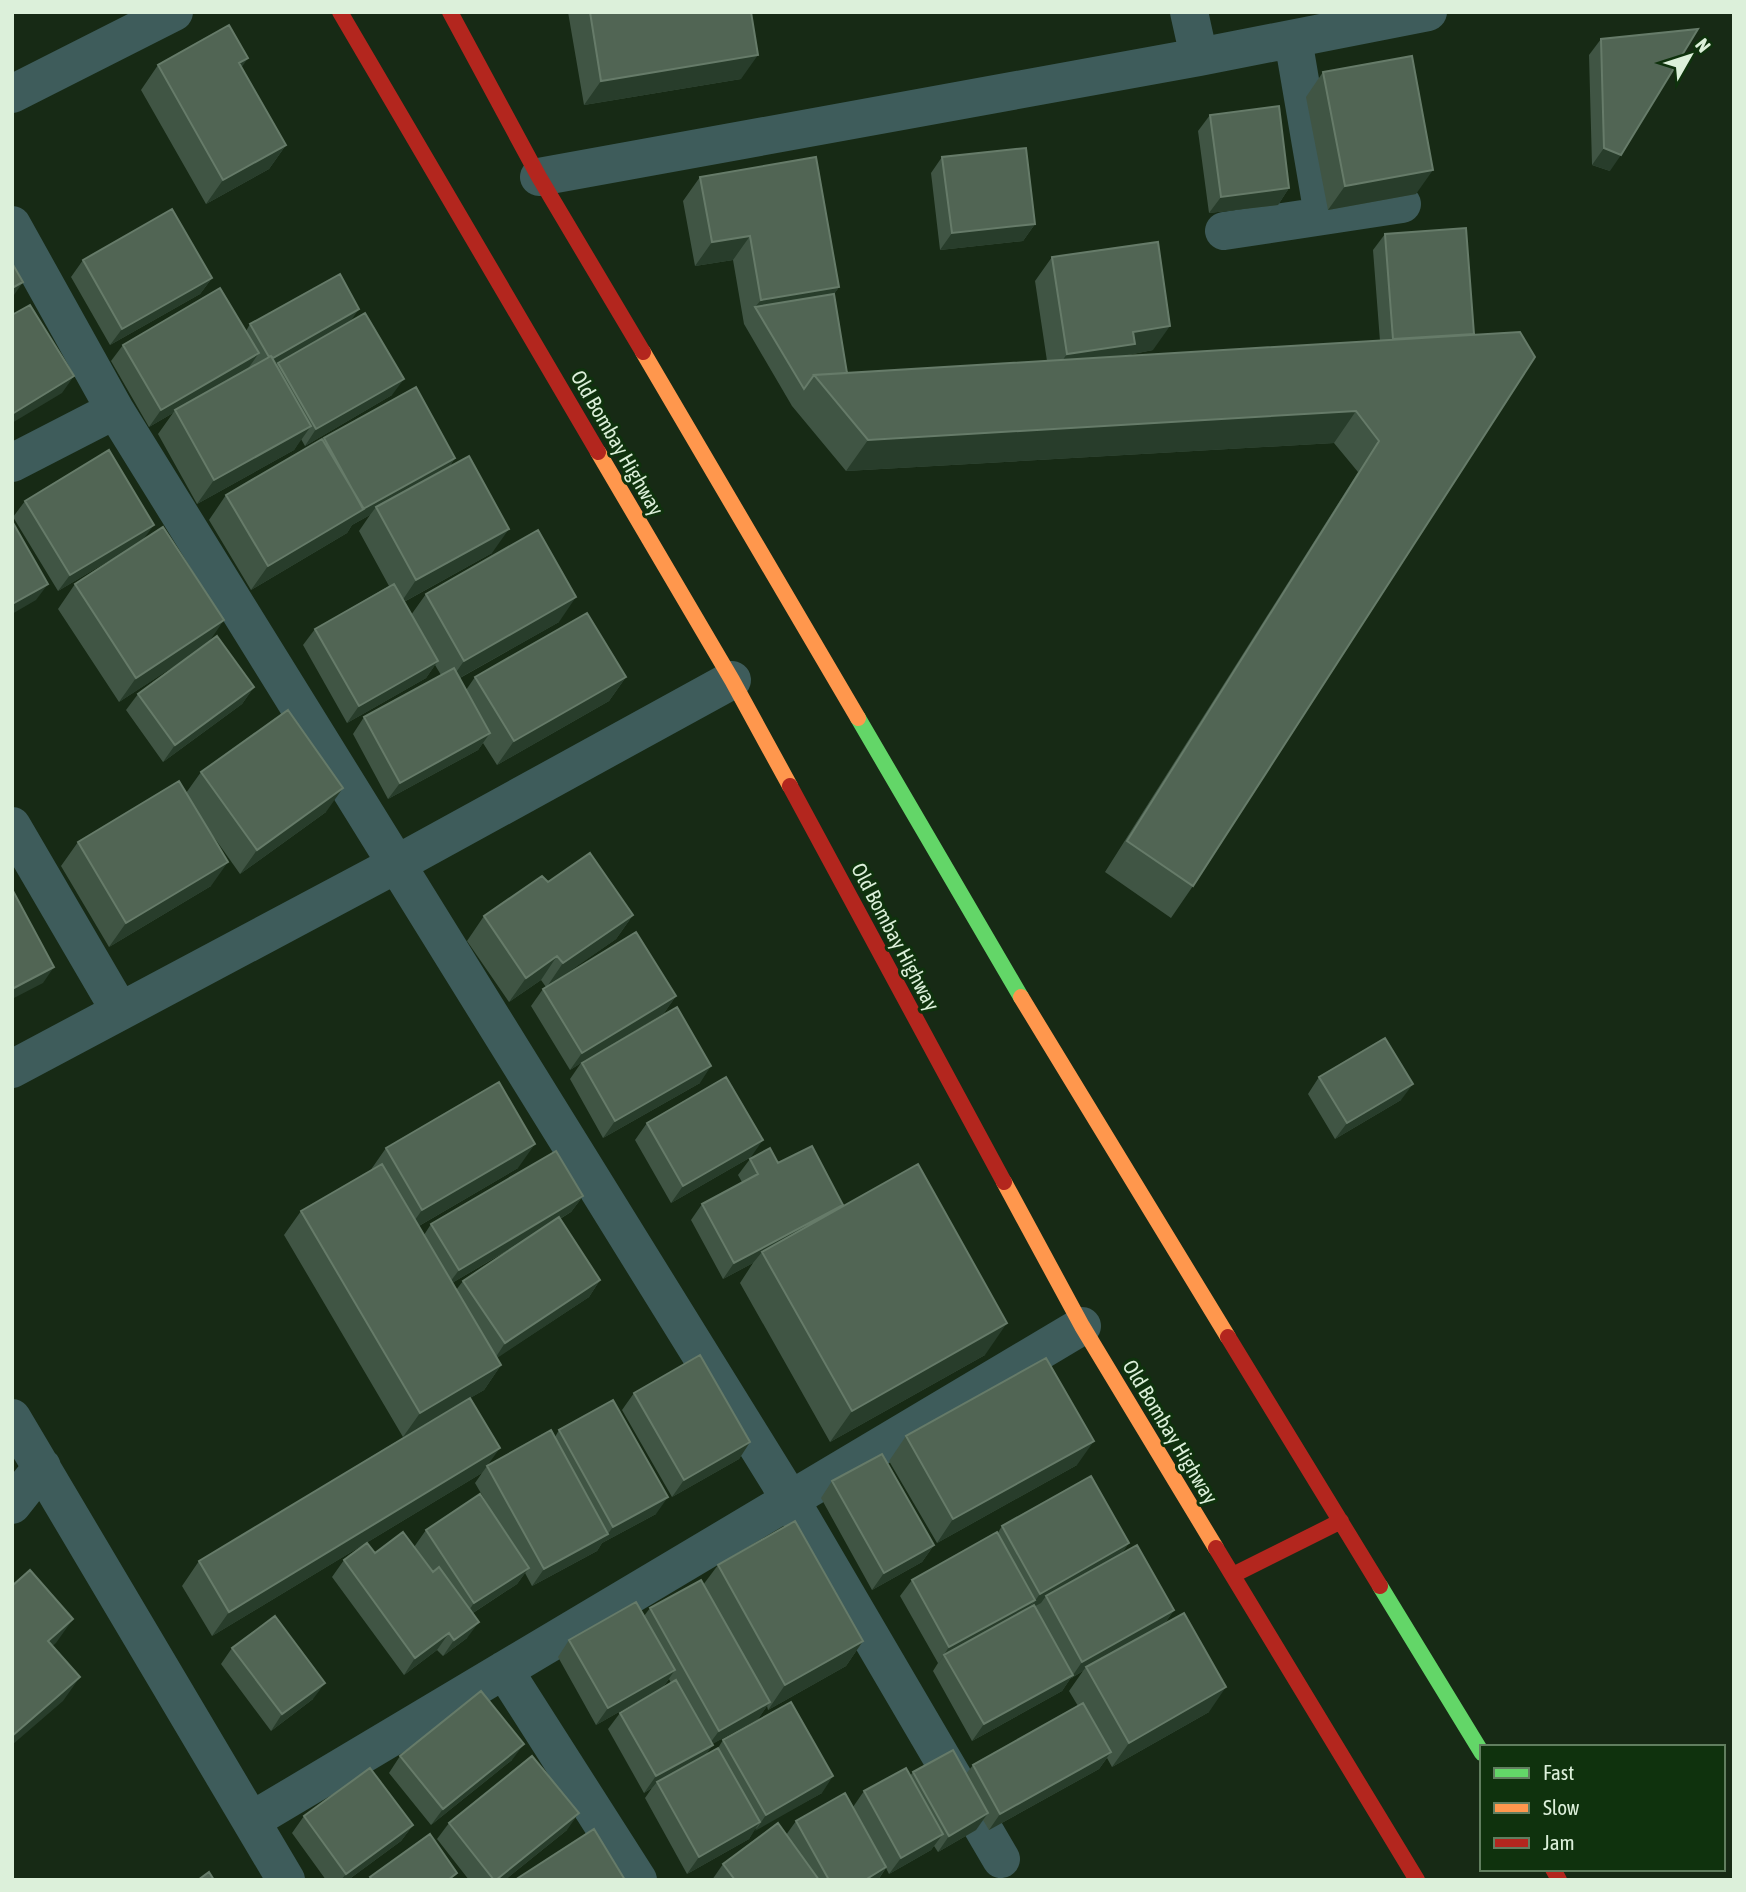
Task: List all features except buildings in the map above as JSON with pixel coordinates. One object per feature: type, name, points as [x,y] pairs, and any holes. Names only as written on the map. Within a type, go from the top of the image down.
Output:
[{"type":"main road","name":"Old Bombay Highway","points":[[340,12],[732,680],[1082,1326],[1417,1880]]},
{"type":"main road","points":[[450,12],[539,177],[741,516],[993,952],[1480,1750]]},
{"type":"main road","points":[[1233,1575],[1341,1521]]},
{"type":"street","points":[[12,94],[174,12]]},
{"type":"street","points":[[1189,12],[1199,57]]},
{"type":"street","points":[[539,177],[1199,57],[1428,12]]},
{"type":"street","points":[[1293,39],[1324,215]]},
{"type":"street","points":[[1224,231],[1402,204]]},
{"type":"street","points":[[12,225],[115,410],[790,1500],[1001,1859]]},
{"type":"street","points":[[12,463],[115,410]]},
{"type":"street","points":[[12,1069],[396,865],[732,680]]},
{"type":"street","points":[[12,826],[120,1011]]},
{"type":"street","points":[[251,1821],[1082,1326]]},
{"type":"street","points":[[12,1418],[286,1880]]},
{"type":"street","points":[[12,1505],[41,1467]]},
{"type":"street","points":[[504,1670],[638,1880]]},
{"type":"traffic: fast","points":[[858,718],[1021,997]]},
{"type":"traffic: fast","points":[[1380,1586],[1480,1750]]},
{"type":"traffic: slow","points":[[643,352],[858,718]]},
{"type":"traffic: slow","points":[[598,452],[732,680],[790,786]]},
{"type":"traffic: slow","points":[[1021,997],[1228,1337]]},
{"type":"traffic: slow","points":[[1004,1182],[1082,1326],[1216,1548]]},
{"type":"traffic: jam","points":[[340,12],[598,452]]},
{"type":"traffic: jam","points":[[450,12],[539,177],[643,352]]},
{"type":"traffic: jam","points":[[790,786],[1004,1182]]},
{"type":"traffic: jam","points":[[1228,1337],[1380,1586]]},
{"type":"traffic: jam","points":[[1233,1575],[1341,1521]]},
{"type":"traffic: jam","points":[[1216,1548],[1417,1880]]},
{"type":"traffic: jam","points":[[1554,1871],[1559,1880]]}]
